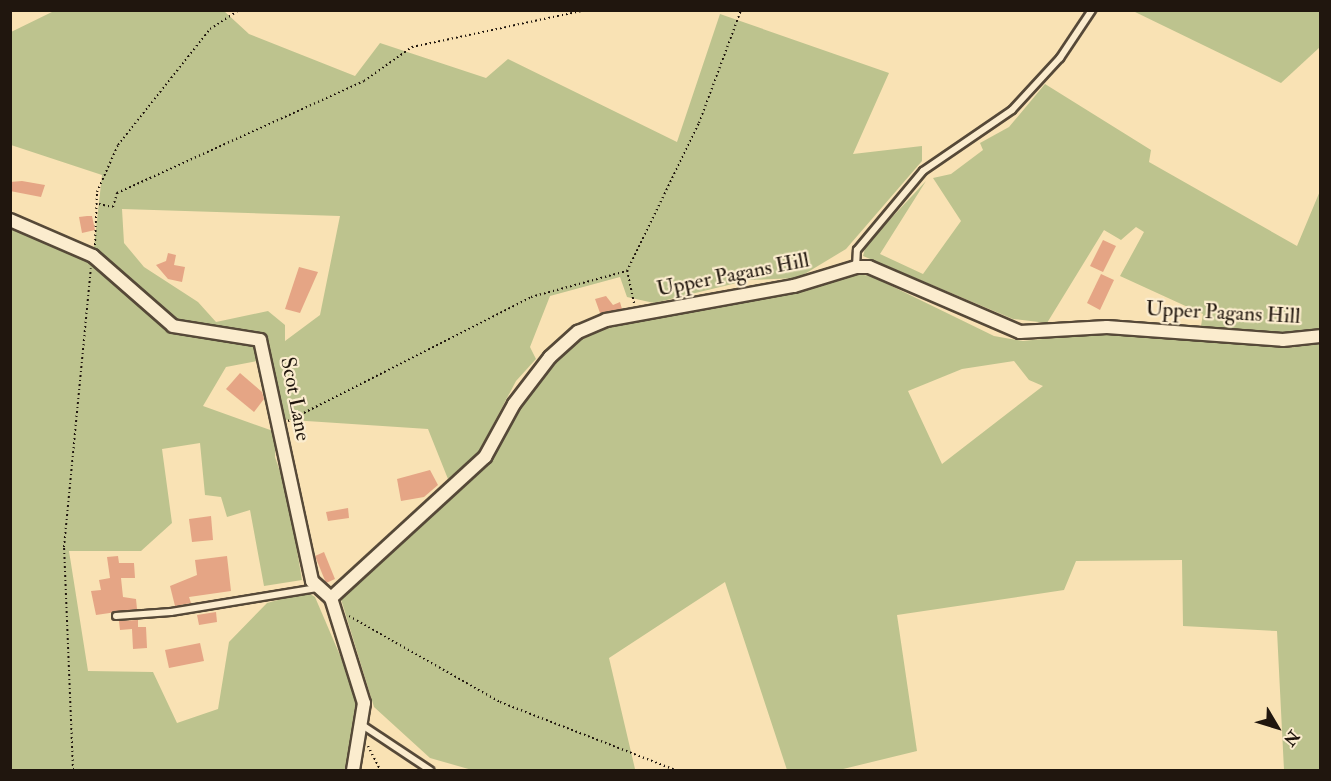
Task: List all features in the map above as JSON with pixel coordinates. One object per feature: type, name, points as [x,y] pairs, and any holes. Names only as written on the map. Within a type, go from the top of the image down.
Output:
[{"type":"street","name":"Scot Lane","points":[[10,220],[93,256],[173,326],[260,340],[281,425],[301,542],[316,588]]},
{"type":"street","name":"Upper Pagans Hill","points":[[331,598],[485,457],[514,404],[550,357],[578,332],[632,314],[794,286],[856,267],[869,267],[1020,332],[1107,327],[1283,340],[1320,336]]},
{"type":"street","points":[[316,588],[331,598],[332,611],[359,675],[361,728],[353,771]]},
{"type":"lane","points":[[856,267],[857,250],[923,171],[1012,110],[1060,58],[1092,10]]},
{"type":"lane","points":[[116,616],[171,612],[316,588]]},
{"type":"lane","points":[[361,728],[430,771]]},
{"type":"path","points":[[73,771],[64,547],[102,176],[118,145],[210,29],[239,10]]},
{"type":"path","points":[[99,204],[110,207],[117,192],[364,81],[412,47],[586,10]]},
{"type":"path","points":[[632,314],[635,301],[627,272],[699,123],[741,10]]},
{"type":"path","points":[[281,425],[531,297],[627,272]]},
{"type":"path","points":[[332,611],[355,618],[500,702],[675,771]]},
{"type":"path","points":[[361,728],[380,771]]},
{"type":"green space","points":[[54,11],[224,11],[249,34],[355,76],[380,43],[486,78],[508,59],[677,142],[720,14],[889,73],[853,154],[922,146],[922,161],[846,249],[798,278],[749,280],[654,303],[627,297],[620,277],[550,296],[530,347],[536,359],[516,381],[478,453],[448,479],[428,429],[276,419],[257,361],[226,367],[203,406],[276,432],[275,457],[287,492],[302,580],[264,586],[250,510],[227,517],[221,497],[205,495],[200,443],[162,449],[172,523],[141,551],[69,551],[88,671],[153,672],[177,723],[218,709],[229,642],[267,603],[307,592],[315,597],[357,695],[345,770],[11,770],[11,220],[93,256],[102,175],[11,145],[11,32]],"holes":[[[122,209],[340,216],[320,315],[285,341],[285,325],[268,311],[216,322],[198,302],[144,267],[124,243]]]},
{"type":"green space","points":[[1133,11],[1320,11],[1320,47],[1281,83]]},
{"type":"green space","points":[[1045,84],[1151,150],[1149,162],[1297,246],[1320,191],[1320,328],[1282,333],[1201,326],[1203,314],[1120,276],[1144,232],[1136,227],[1121,240],[1104,230],[1047,323],[1013,319],[863,256],[866,245],[926,181],[880,254],[923,274],[961,221],[933,178],[951,174],[983,150],[980,143],[1009,127]]},
{"type":"green space","points":[[848,273],[871,276],[994,336],[1023,341],[1110,332],[1287,348],[1320,344],[1320,770],[1284,770],[1277,631],[1183,626],[1182,560],[1076,561],[1064,590],[897,615],[917,751],[839,770],[787,770],[725,582],[609,658],[635,769],[472,770],[430,758],[374,707],[340,596],[493,459],[524,401],[568,349],[588,333],[627,321],[807,290]],"holes":[[[1014,361],[1029,380],[1043,386],[942,464],[908,391],[962,369]]]},
{"type":"building","points":[[22,181],[45,185],[41,197],[10,191],[10,182]]},
{"type":"building","points":[[92,216],[95,230],[82,233],[79,217]]},
{"type":"building","points":[[1103,240],[1116,246],[1103,272],[1090,266]]},
{"type":"building","points":[[168,253],[176,255],[174,265],[185,267],[182,282],[168,279],[156,265],[166,261]]},
{"type":"building","points":[[299,267],[318,272],[300,313],[285,309]]},
{"type":"building","points":[[1101,274],[1114,280],[1100,310],[1087,303]]},
{"type":"building","points":[[606,296],[613,305],[620,302],[622,309],[600,313],[595,299]]},
{"type":"building","points":[[240,373],[262,392],[264,399],[254,412],[226,389]]},
{"type":"building","points":[[430,470],[438,485],[424,497],[401,501],[397,479]]},
{"type":"building","points":[[348,508],[349,518],[328,521],[326,512]]},
{"type":"building","points":[[211,516],[213,540],[192,542],[189,519]]},
{"type":"building","points":[[324,552],[335,579],[326,583],[315,556]]},
{"type":"building","points":[[118,556],[119,563],[134,563],[135,578],[121,578],[123,597],[136,599],[137,609],[96,615],[91,591],[101,590],[99,580],[110,578],[107,557]]},
{"type":"building","points":[[227,556],[231,591],[189,597],[191,603],[175,606],[170,586],[197,575],[195,560]]},
{"type":"building","points":[[216,612],[217,622],[199,625],[197,615]]},
{"type":"building","points":[[138,620],[138,627],[146,627],[147,648],[133,649],[132,629],[120,630],[119,621]]},
{"type":"building","points":[[200,643],[204,661],[169,668],[165,650]]}]
